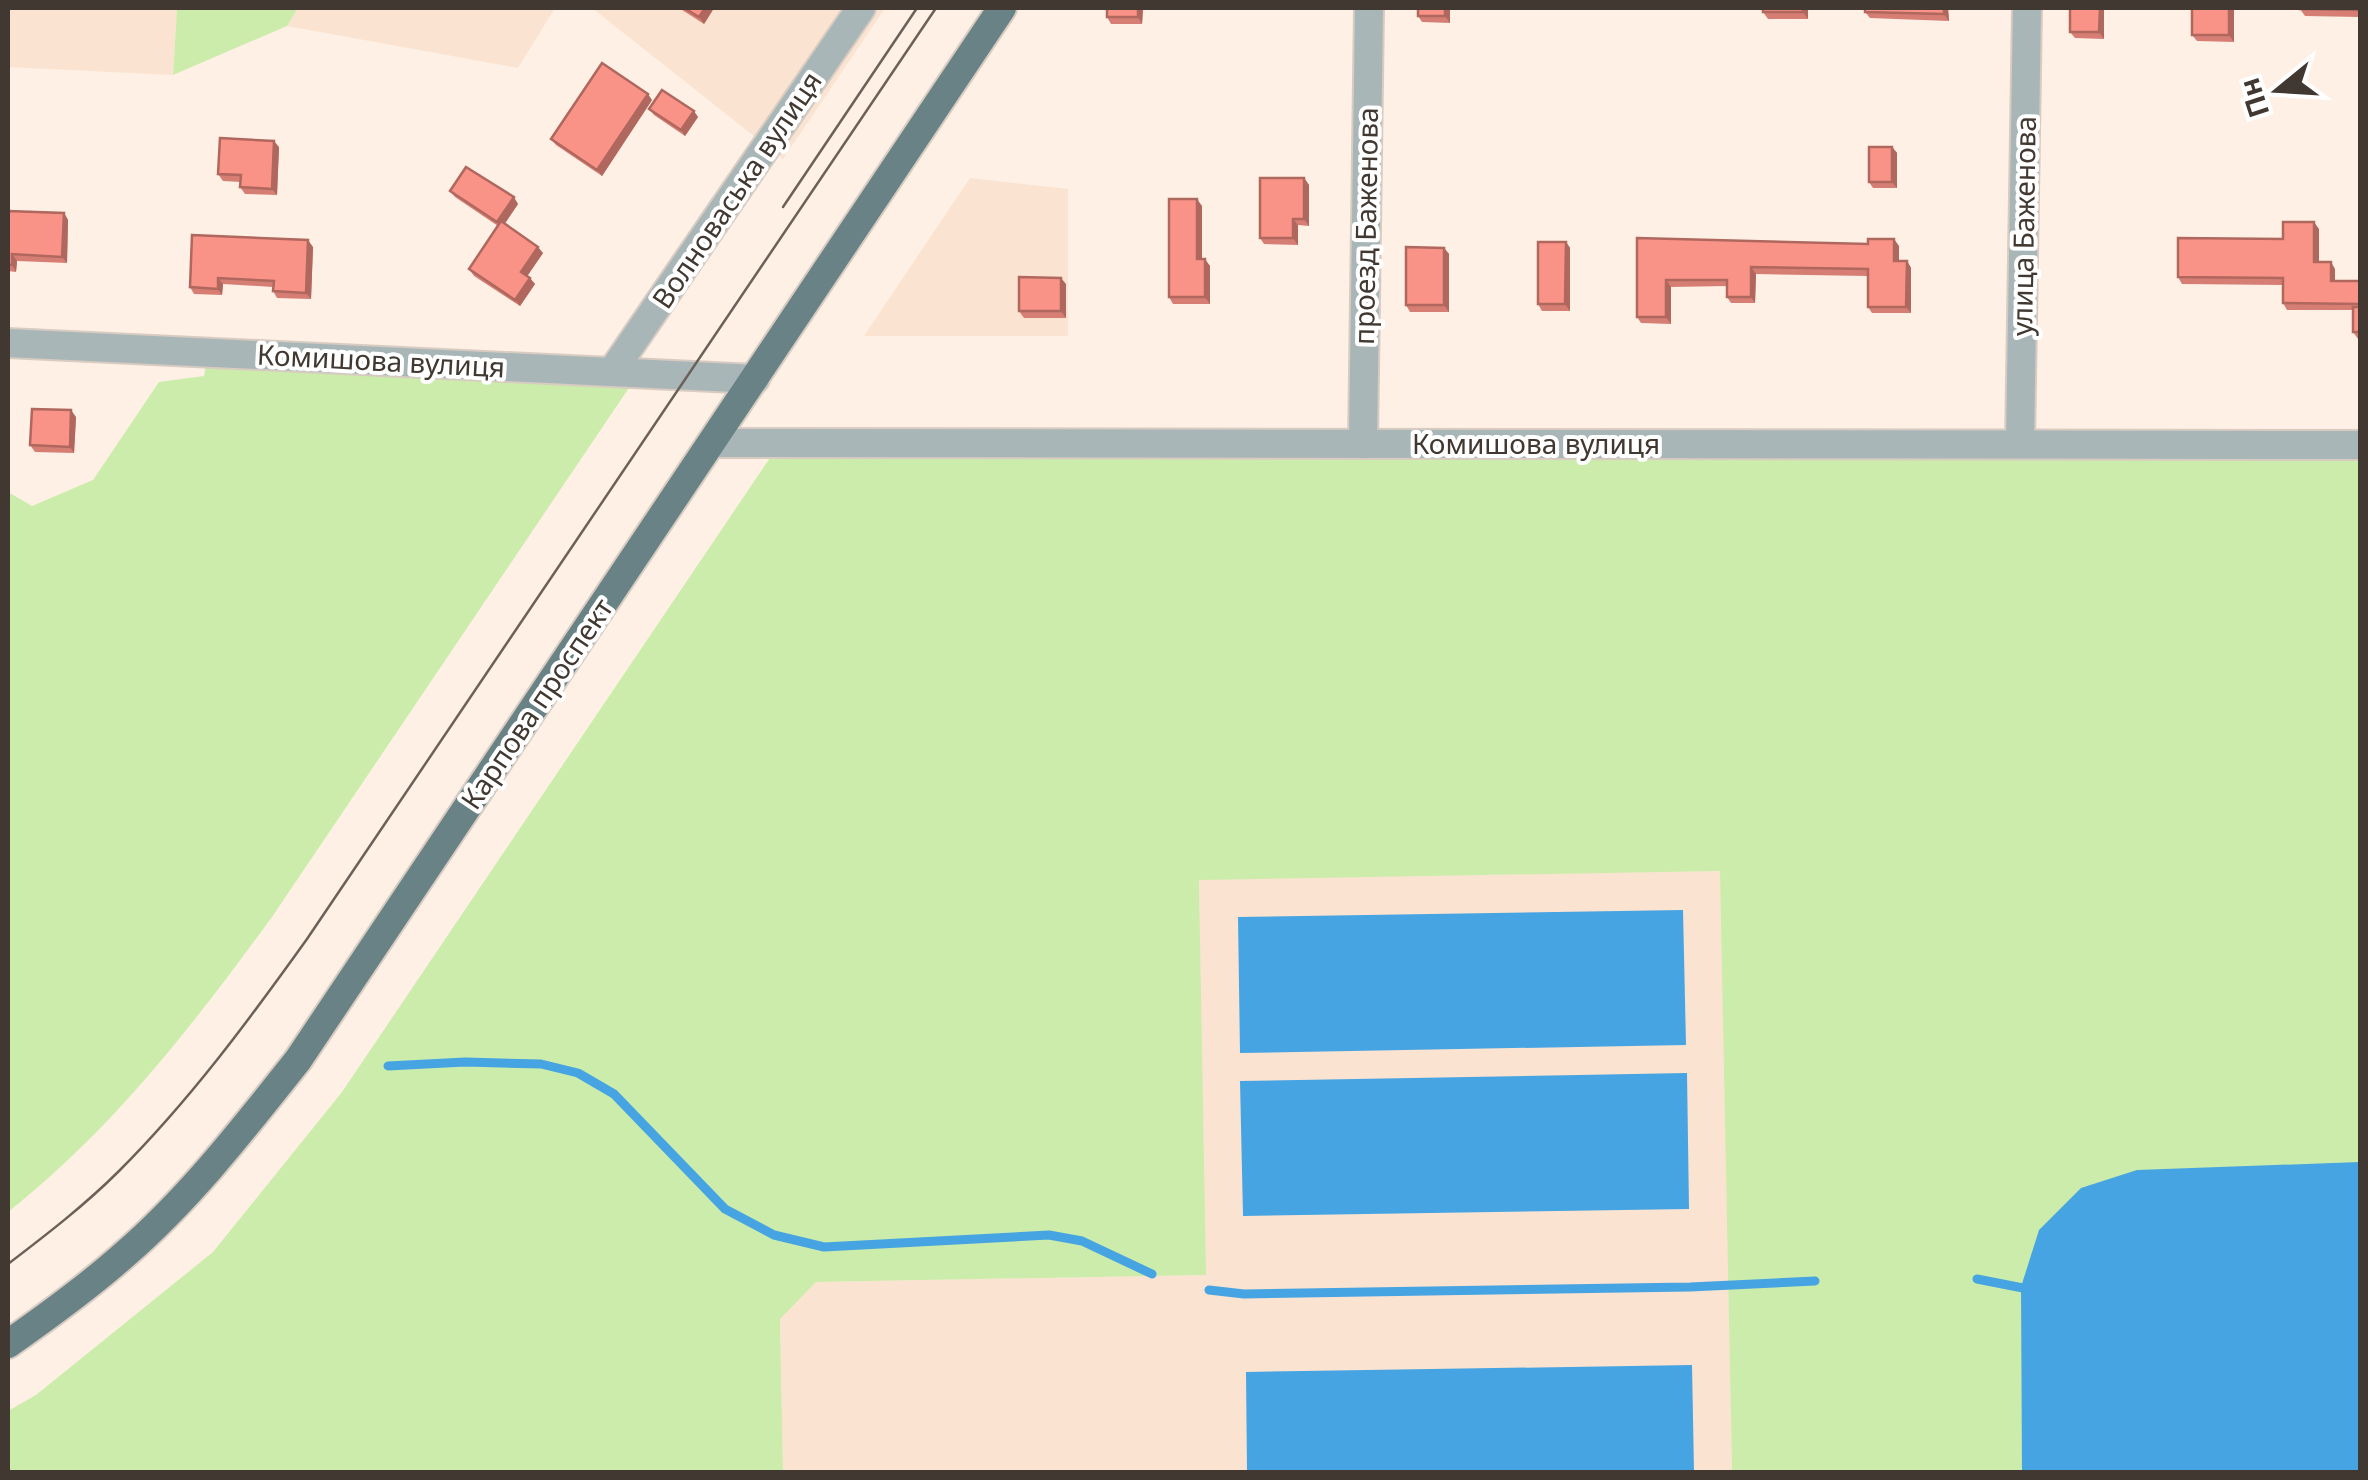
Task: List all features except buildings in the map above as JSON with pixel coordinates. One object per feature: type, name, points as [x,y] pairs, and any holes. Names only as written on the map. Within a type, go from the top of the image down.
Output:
[{"type":"main road","name":"Карпова проспект","points":[[8,1344],[126,1254],[183,1198],[298,1060],[1002,8]]},
{"type":"street","name":"Волноваська вулиця","points":[[612,372],[862,8]]},
{"type":"street","name":"проезд Баженова","points":[[1364,444],[1369,8]]},
{"type":"street","name":"улица Баженова","points":[[2020,444],[2028,8]]},
{"type":"street","name":"Комишова вулиця","points":[[8,344],[755,379]]},
{"type":"street","name":"Комишова вулиця","points":[[712,443],[2360,445]]},
{"type":"shaded area","points":[[8,8],[177,8],[173,75],[8,67]]},
{"type":"shaded area","points":[[298,8],[555,8],[518,68],[287,26]]},
{"type":"shaded area","points":[[592,8],[885,8],[783,159]]},
{"type":"shaded area","points":[[970,178],[1068,189],[1068,336],[864,336]]},
{"type":"shaded area","points":[[1721,871],[1732,1472],[783,1472],[780,1318],[816,1282],[1205,1275],[1199,879]]},
{"type":"green space","points":[[177,8],[298,8],[287,26],[173,75]]},
{"type":"green space","points":[[208,353],[639,373],[242,957],[117,1111],[8,1212],[8,492],[32,506],[93,480],[159,382],[204,376]]},
{"type":"green space","points":[[780,443],[2360,445],[2360,1472],[1732,1472],[1720,871],[1199,880],[1206,1275],[816,1282],[780,1319],[783,1472],[8,1472],[8,1411],[36,1395],[213,1252],[342,1092]]},
{"type":"water","points":[[1683,910],[1686,1045],[1240,1053],[1238,917]]},
{"type":"water","points":[[1687,1073],[1689,1209],[1243,1216],[1240,1081]]},
{"type":"water","points":[[2360,1162],[2360,1472],[2022,1472],[2021,1287],[2039,1230],[2081,1188],[2137,1170]]},
{"type":"water","points":[[1692,1365],[1694,1472],[1247,1472],[1246,1372]]},
{"type":"waterway","points":[[388,1066],[541,1064],[578,1073],[614,1094],[725,1209],[774,1235],[824,1247],[1049,1235],[1082,1241],[1152,1274]]},
{"type":"waterway","points":[[1977,1279],[2028,1289]]},
{"type":"waterway","points":[[1209,1290],[1244,1294],[1690,1287],[1815,1281]]},
{"type":"tram line","points":[[783,207],[917,8]]},
{"type":"tram line","points":[[8,1264],[93,1196],[145,1144],[263,999],[936,8]]}]
